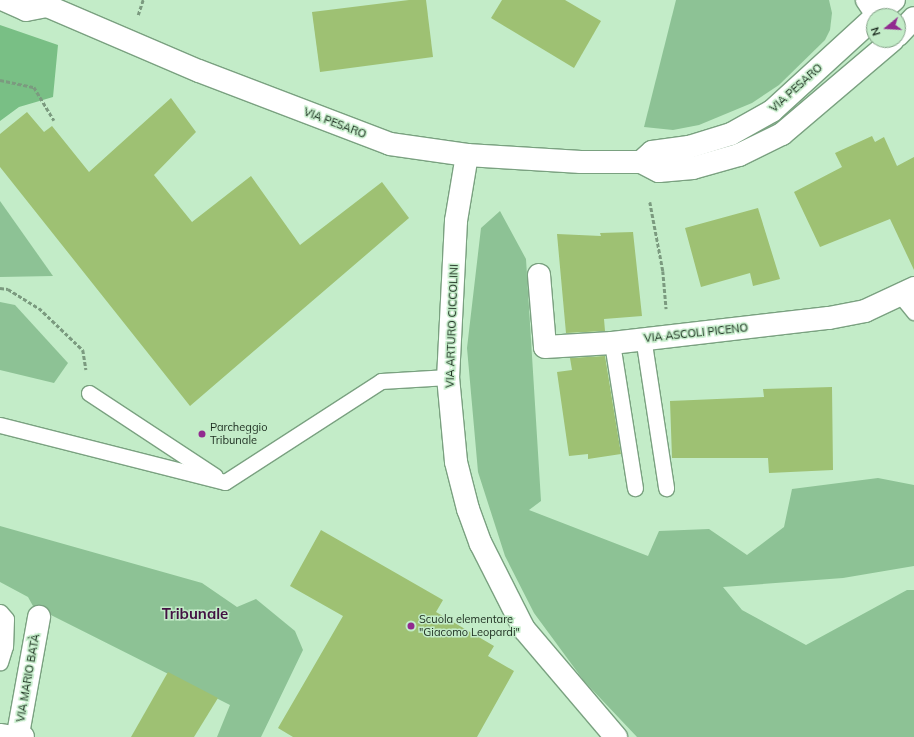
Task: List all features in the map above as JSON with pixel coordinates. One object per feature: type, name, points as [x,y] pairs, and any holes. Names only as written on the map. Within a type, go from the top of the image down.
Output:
[{"type":"street","name":"VIA PESARO","points":[[4,0],[26,10],[44,3],[198,71],[390,144],[467,155],[581,162],[641,162],[659,171],[693,168],[738,155],[782,134],[884,48]]},
{"type":"street","name":"VIA PESARO","points":[[882,8],[894,0]]},
{"type":"street","points":[[906,26],[914,18]]},
{"type":"street","name":"VIA PESARO","points":[[641,162],[652,152],[689,147],[731,134],[772,111],[866,21]]},
{"type":"street","name":"VIA PESARO","points":[[782,134],[782,124],[866,45]]},
{"type":"street","name":"VIA ARTURO CICCOLINI","points":[[467,155],[456,221],[448,377],[456,462],[468,509],[481,544],[524,629],[616,737]]},
{"type":"street","name":"VIA ASCOLI PICENO","points":[[540,275],[545,347],[612,343],[643,337],[829,318],[910,299]]},
{"type":"street","name":"VIA MARIO BATÀ","points":[[14,734],[39,617]]},
{"type":"lane","points":[[643,337],[666,488]]},
{"type":"lane","points":[[612,343],[635,488]]},
{"type":"lane","points":[[0,425],[225,482],[380,381],[448,377]]},
{"type":"lane","points":[[89,393],[225,482]]},
{"type":"lane","points":[[0,612],[6,619],[5,646],[0,662]]},
{"type":"path","points":[[0,80],[34,87],[54,120]]},
{"type":"path","points":[[650,202],[663,272],[668,335]]},
{"type":"path","points":[[0,288],[8,289],[39,308],[83,350],[89,393]]},
{"type":"green space","points":[[676,0],[829,0],[832,13],[830,30],[825,40],[779,85],[752,103],[699,125],[673,130],[644,127]]},
{"type":"green space","points":[[0,25],[58,45],[53,97],[19,107],[0,121]]},
{"type":"green space","points":[[0,201],[53,276],[0,277]]},
{"type":"green space","points":[[500,211],[526,259],[541,501],[529,510],[648,556],[659,531],[709,529],[747,555],[784,527],[792,489],[878,478],[914,485],[914,566],[843,578],[723,587],[742,610],[806,645],[907,590],[914,590],[914,737],[637,737],[584,681],[534,613],[505,556],[478,472],[467,348],[481,228]]},
{"type":"green space","points":[[0,302],[15,305],[68,363],[54,383],[0,370]]},
{"type":"green space","points":[[0,526],[202,583],[237,607],[256,599],[295,631],[303,650],[261,737],[217,737],[230,705],[33,606],[28,597],[0,582]]},
{"type":"building","points":[[409,0],[426,0],[433,57],[320,72],[312,12]]},
{"type":"building","points":[[502,0],[565,0],[601,21],[574,68],[491,18]]},
{"type":"building","points":[[171,98],[196,132],[154,175],[192,222],[251,176],[300,245],[382,182],[409,218],[190,406],[0,167],[0,134],[27,112],[44,132],[52,126],[89,172]]},
{"type":"building","points":[[872,136],[875,142],[884,137],[897,166],[914,157],[914,270],[890,219],[820,247],[794,192],[842,167],[835,153]]},
{"type":"building","points":[[758,208],[780,279],[753,286],[750,273],[701,287],[685,228]]},
{"type":"building","points":[[633,232],[642,316],[604,319],[605,331],[566,333],[557,234],[601,236],[600,233]]},
{"type":"building","points":[[605,356],[621,454],[588,459],[588,454],[569,456],[557,372],[572,370],[570,358]]},
{"type":"building","points":[[832,387],[833,470],[769,473],[768,458],[672,458],[670,401],[764,397],[763,389]]},
{"type":"building","name":"Scuola elementare \"Giacomo Leopardi\"","points":[[321,530],[443,600],[436,612],[494,646],[488,656],[514,671],[477,737],[293,737],[278,728],[343,616],[290,586]]},
{"type":"building","points":[[168,672],[218,698],[194,737],[131,737]]},
{"type":"place","name":"Parcheggio Tribunale","points":[[202,434]]},
{"type":"place","name":"Scuola elementare \"Giacomo Leopardi\"","points":[[411,626]]},
{"type":"district","name":"Tribunale","points":[[195,614]]}]
